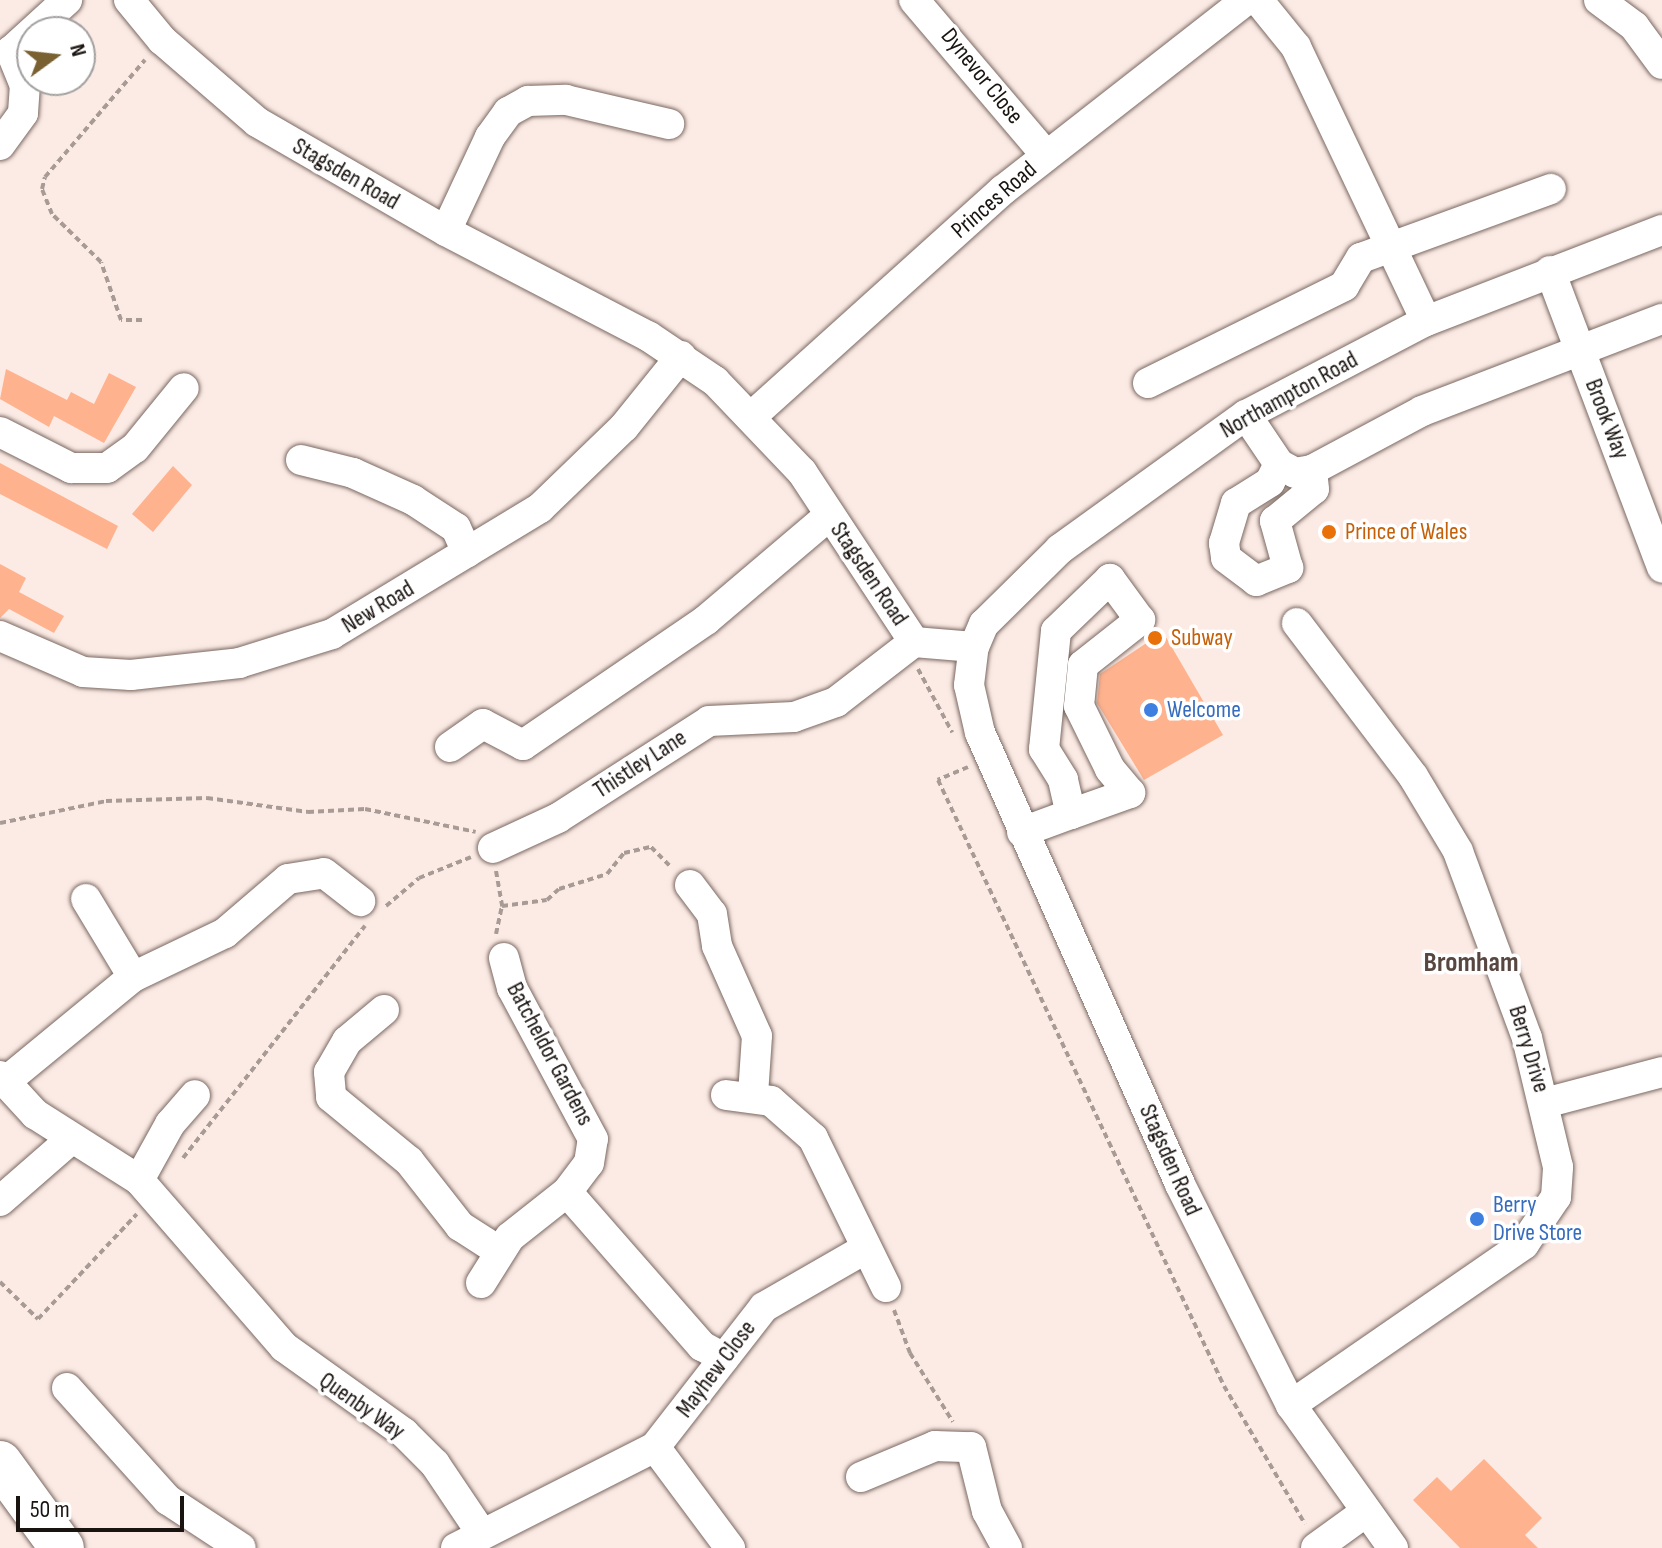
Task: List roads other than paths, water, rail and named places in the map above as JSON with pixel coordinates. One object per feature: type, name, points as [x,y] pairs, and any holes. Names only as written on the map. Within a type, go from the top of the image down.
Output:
[{"type":"highway","points":[[0,1463],[62,1548]]},
{"type":"street","points":[[0,145],[23,113],[25,86],[6,51],[67,0]]},
{"type":"street","name":"Stagsden Road","points":[[129,0],[162,40],[257,122],[446,231],[681,356],[753,415],[830,515],[914,642],[974,647],[969,685],[980,733],[1213,1255],[1291,1405],[1363,1514],[1393,1548]]},
{"type":"street","name":"Dynevor Close","points":[[914,0],[1046,155]]},
{"type":"street","name":"Princes Road","points":[[753,415],[1046,155],[1246,0]]},
{"type":"street","points":[[1258,0],[1296,47],[1426,321]]},
{"type":"street","points":[[1599,0],[1634,26],[1662,64]]},
{"type":"street","points":[[446,231],[490,137],[508,112],[528,101],[566,100],[668,124]]},
{"type":"street","points":[[1148,383],[1344,286],[1361,258],[1392,244],[1551,189]]},
{"type":"street","name":"Northampton Road","points":[[974,647],[984,624],[1060,549],[1246,415],[1426,321],[1662,230]]},
{"type":"street","name":"Brook Way","points":[[1550,271],[1662,568]]},
{"type":"street","points":[[1246,415],[1279,464],[1295,473],[1312,470],[1422,411],[1579,348],[1662,319]]},
{"type":"street","name":"New Road","points":[[0,636],[83,672],[131,675],[239,663],[332,634],[467,553],[580,474],[681,356]]},
{"type":"street","points":[[0,432],[87,471],[120,462],[164,433],[184,388]]},
{"type":"street","points":[[301,460],[353,473],[413,500],[456,528],[467,553]]},
{"type":"street","points":[[1279,464],[1270,482],[1236,503],[1224,543],[1226,558],[1256,581],[1288,568],[1275,521],[1314,489],[1312,470]]},
{"type":"street","points":[[450,747],[483,724],[523,745],[706,620],[830,515]]},
{"type":"street","points":[[1022,832],[1130,793],[1110,769],[1079,706],[1083,665],[1140,620],[1110,579],[1056,631],[1044,749],[1063,780],[1071,814]]},
{"type":"street","name":"Berry Drive","points":[[1291,1405],[1524,1244],[1546,1219],[1556,1197],[1558,1167],[1545,1103],[1479,898],[1458,851],[1413,776],[1297,623]]},
{"type":"street","name":"Thistley Lane","points":[[493,848],[558,818],[709,721],[794,717],[836,702],[914,642]]},
{"type":"street","points":[[2,1079],[133,977],[225,933],[305,871],[324,873],[372,908]]},
{"type":"street","points":[[690,885],[724,912],[717,946],[757,1036],[740,1095],[793,1115],[813,1138],[886,1287]]},
{"type":"street","points":[[86,899],[133,977]]},
{"type":"street","name":"Batcheldor Gardens","points":[[481,1283],[499,1251],[567,1192],[589,1163],[591,1126],[512,988],[504,958]]},
{"type":"street","points":[[384,1010],[347,1041],[329,1072],[331,1097],[409,1161],[460,1226],[499,1251]]},
{"type":"street","points":[[1545,1103],[1662,1072]]},
{"type":"street","name":"Quenby Way","points":[[2,1079],[71,1139],[146,1188],[284,1347],[404,1433],[435,1464],[468,1539],[655,1447]]},
{"type":"street","points":[[146,1188],[170,1124],[195,1095]]},
{"type":"street","points":[[0,1201],[71,1139]]},
{"type":"street","points":[[567,1192],[702,1346],[724,1358]]},
{"type":"street","name":"Mayhew Close","points":[[655,1447],[764,1307],[865,1249]]},
{"type":"street","points":[[67,1388],[168,1500],[241,1548]]},
{"type":"street","points":[[861,1477],[935,1446],[971,1447],[987,1511],[1007,1548]]},
{"type":"street","points":[[655,1447],[730,1548]]},
{"type":"street","points":[[1317,1547],[1363,1514]]},
{"type":"place","name":"Prince of Wales","points":[[1329,532]]},
{"type":"place","name":"Subway","points":[[1155,638]]},
{"type":"place","name":"Welcome","points":[[1151,710]]},
{"type":"place","name":"Berry Drive Store","points":[[1477,1219]]},
{"type":"district","name":"Bromham","points":[[1471,963]]}]
